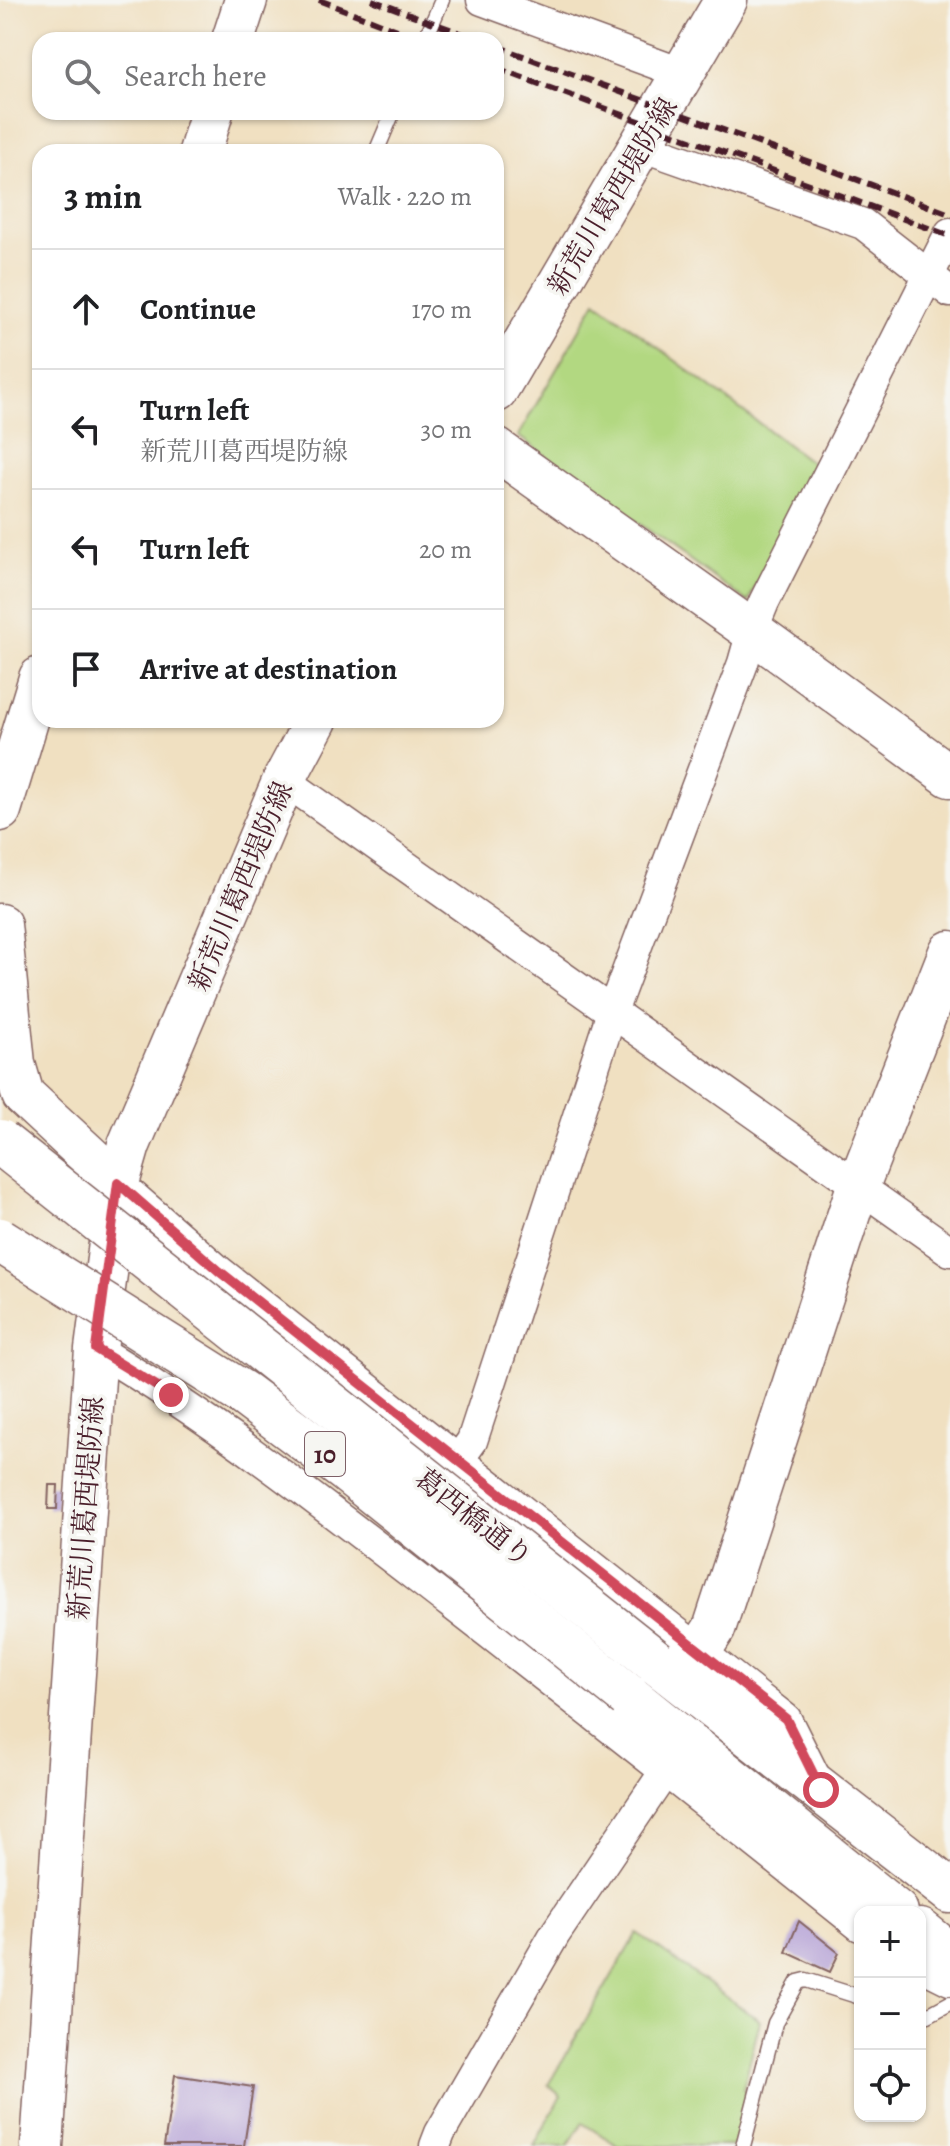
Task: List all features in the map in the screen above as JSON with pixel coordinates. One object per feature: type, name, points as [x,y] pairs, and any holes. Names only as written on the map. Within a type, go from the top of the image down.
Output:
[{"type":"main road","points":[[236,32],[246,0]]},
{"type":"main road","name":"新荒川葛西堤防線","points":[[504,377],[726,0]]},
{"type":"main road","points":[[202,144],[210,120]]},
{"type":"main road","points":[[504,455],[950,776]]},
{"type":"main road","points":[[0,810],[32,704]]},
{"type":"main road","name":"新荒川葛西堤防線","points":[[42,2146],[96,1349],[118,1183],[129,1145],[284,780],[312,728]]},
{"type":"main road","points":[[0,925],[14,1064],[23,1095],[118,1183]]},
{"type":"main road","points":[[699,1652],[714,1629],[858,1186],[950,952]]},
{"type":"main road","name":"葛西橋通り","points":[[0,1142],[950,1891]]},
{"type":"main road","points":[[0,1150],[38,1170]]},
{"type":"main road","name":"葛西橋通り","points":[[0,1240],[244,1394],[347,1471],[889,1906]]},
{"type":"main road","points":[[926,1936],[950,1955]]},
{"type":"street","points":[[482,0],[684,74]]},
{"type":"street","points":[[641,146],[863,224],[939,284]]},
{"type":"street","points":[[459,1459],[472,1441],[612,1012],[743,663],[752,631],[764,602],[939,284],[950,233]]},
{"type":"street","points":[[284,780],[950,1251]]},
{"type":"street","points":[[118,1183],[219,1271],[786,1719],[821,1790]]},
{"type":"street","points":[[96,1349],[183,1403],[377,1547],[666,1770],[854,1921]]},
{"type":"street","points":[[435,2146],[450,2114],[555,1934],[666,1770]]},
{"type":"street","points":[[926,1968],[950,1980]]},
{"type":"lane","points":[[428,32],[442,0]]},
{"type":"lane","points":[[379,144],[390,120]]},
{"type":"lane","points":[[743,2146],[775,2023],[798,1982],[806,1980],[854,1995]]},
{"type":"lane","points":[[926,2014],[950,2003]]},
{"type":"green space","points":[[596,301],[816,466],[748,602],[518,436]]},
{"type":"green space","points":[[637,1933],[760,2021],[743,2089],[748,2092],[738,2146],[619,2146],[582,2123],[568,2146],[534,2146],[561,2096],[548,2085]]},
{"type":"building","points":[[49,1485],[58,1485],[57,1509],[48,1509]]},
{"type":"building","points":[[799,1921],[839,1953],[830,1972],[786,1952]]},
{"type":"building","points":[[175,2075],[253,2087],[244,2146],[164,2146]]},
{"type":"railway","points":[[319,0],[402,32]]},
{"type":"railway","points":[[372,0],[458,32]]},
{"type":"railway","points":[[504,49],[950,214]]},
{"type":"railway","points":[[504,71],[950,236]]},
{"type":"route","points":[[171,1395],[96,1349],[118,1183],[219,1271],[786,1719],[821,1790]]}]
